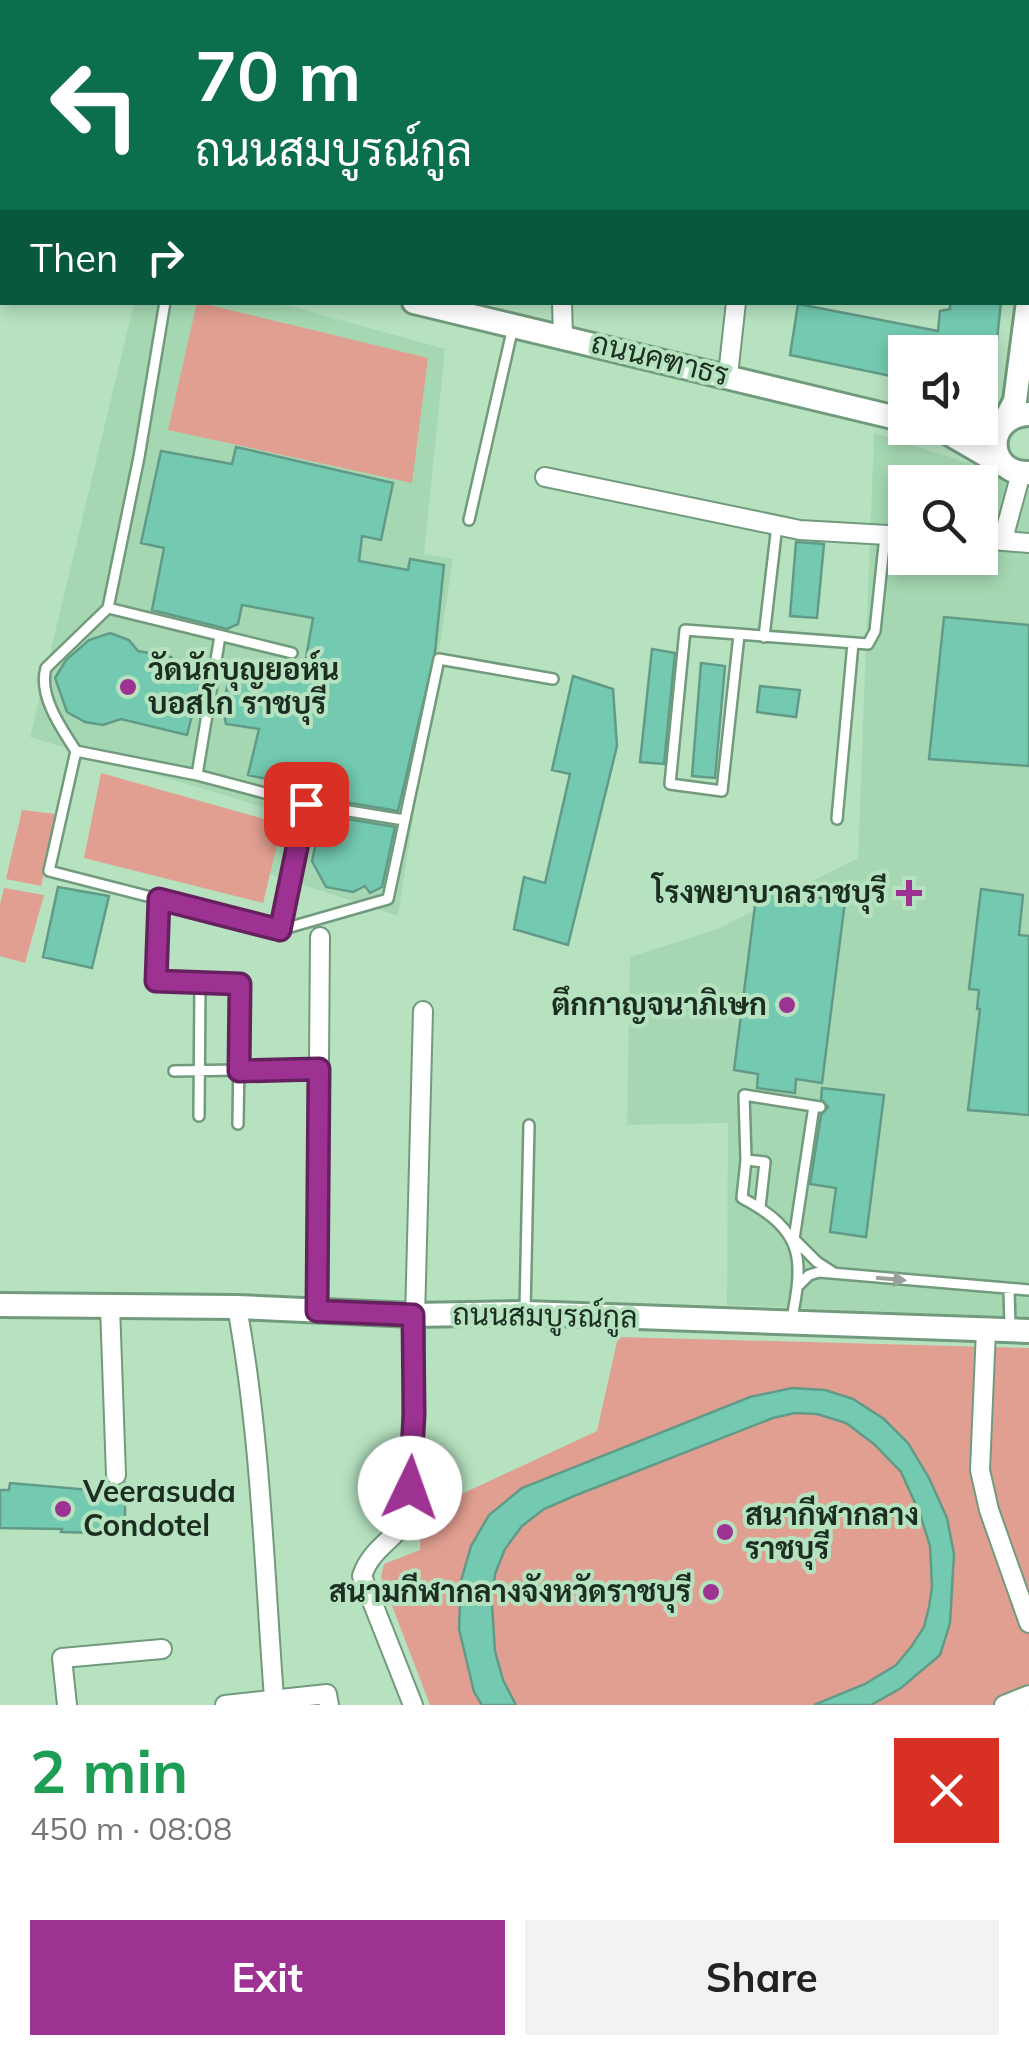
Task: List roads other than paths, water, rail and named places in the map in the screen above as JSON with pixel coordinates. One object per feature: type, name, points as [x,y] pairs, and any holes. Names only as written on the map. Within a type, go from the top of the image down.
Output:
[{"type":"street","name":"ถนนคฑาธร","points":[[428,305],[888,416]]},
{"type":"street","points":[[562,305],[563,336]]},
{"type":"street","points":[[728,375],[736,305]]},
{"type":"street","points":[[998,418],[1015,401],[1028,305]]},
{"type":"street","points":[[998,422],[1029,414]]},
{"type":"street","points":[[970,445],[1019,472]]},
{"type":"street","points":[[995,445],[1000,459],[1019,472]]},
{"type":"street","points":[[1004,540],[1019,472]]},
{"type":"street","points":[[545,477],[800,530],[886,536]]},
{"type":"street","points":[[998,540],[1029,543]]},
{"type":"street","points":[[317,1311],[320,936]]},
{"type":"street","points":[[413,1705],[362,1576],[368,1557],[404,1528],[410,1510],[422,1010]]},
{"type":"street","name":"ถนนสมบูรณ์กูล","points":[[0,1305],[237,1307],[413,1315],[524,1313],[1008,1331]]},
{"type":"street","points":[[110,1306],[116,1475]]},
{"type":"street","points":[[237,1307],[251,1382],[274,1698]]},
{"type":"street","points":[[1008,1331],[980,1470],[989,1510],[1029,1623]]},
{"type":"street","points":[[67,1705],[62,1658],[162,1648]]},
{"type":"street","points":[[224,1705],[328,1694],[329,1705]]},
{"type":"street","points":[[1004,1705],[1029,1696]]},
{"type":"lane","points":[[164,305],[139,458],[108,608],[46,668],[43,677],[44,689],[76,751],[49,871],[280,930],[388,899],[439,658],[552,679]]},
{"type":"lane","points":[[469,520],[514,324]]},
{"type":"lane","points":[[764,637],[777,525]]},
{"type":"lane","points":[[739,635],[722,791],[670,784],[685,630],[868,644],[875,631],[886,536]]},
{"type":"lane","points":[[108,608],[292,654]]},
{"type":"lane","points":[[197,775],[220,636]]},
{"type":"lane","points":[[836,820],[852,643]]},
{"type":"lane","points":[[76,751],[197,775],[306,804],[404,820]]},
{"type":"lane","points":[[280,930],[306,804]]},
{"type":"lane","points":[[159,899],[156,981],[240,984],[238,1124]]},
{"type":"lane","points":[[199,1116],[200,982]]},
{"type":"lane","points":[[174,1071],[319,1069]]},
{"type":"lane","points":[[791,1324],[799,1285],[799,1255],[794,1239],[817,1106],[744,1095],[746,1160],[742,1198],[760,1208],[794,1239],[817,1262],[836,1274]]},
{"type":"lane","points":[[524,1313],[529,1125]]},
{"type":"lane","points":[[746,1160],[766,1162],[760,1208]]},
{"type":"lane","points":[[799,1285],[810,1275],[836,1274],[1029,1290]]},
{"type":"lane","points":[[1008,1331],[1009,1289]]},
{"type":"place","name":"วัดนักบุญยอห์น บอสโก ราชบุรี","points":[[128,687]]},
{"type":"place","name":"โรงพยาบาลราชบุรี","points":[[909,893]]},
{"type":"place","name":"ตึกกาญจนาภิเษก","points":[[787,1005]]},
{"type":"place","name":"Veerasuda Condotel","points":[[63,1509]]},
{"type":"place","name":"สนากีฬากลาง ราชบุรี","points":[[725,1532]]},
{"type":"place","name":"สนามกีฬากลางจังหวัดราชบุรี","points":[[711,1592]]}]
